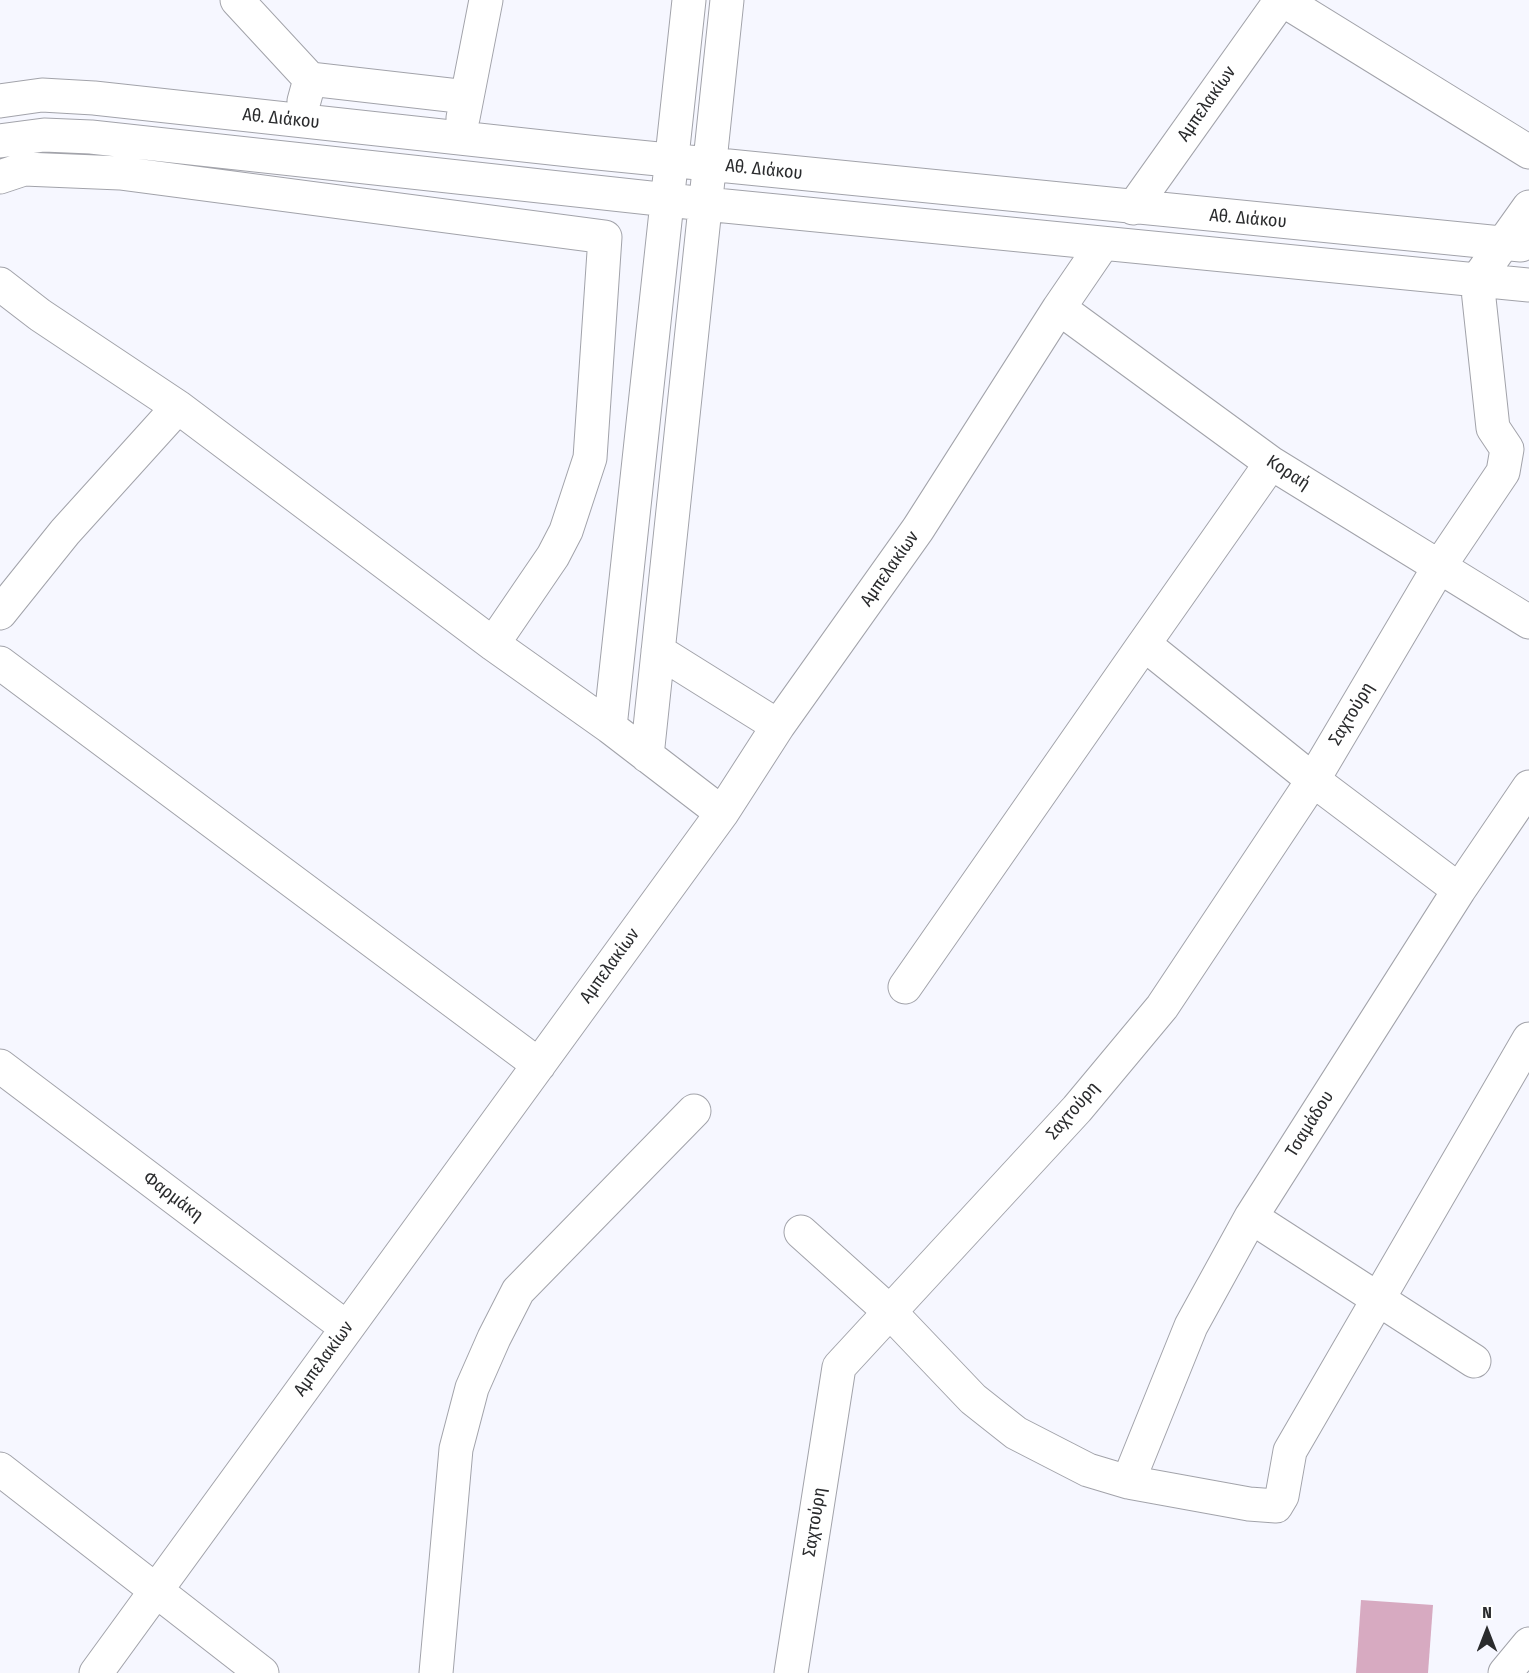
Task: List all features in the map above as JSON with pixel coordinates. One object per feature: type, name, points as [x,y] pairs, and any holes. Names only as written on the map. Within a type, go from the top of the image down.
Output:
[{"type":"street","points":[[237,0],[310,79],[467,97]]},
{"type":"street","points":[[459,138],[486,0]]},
{"type":"street","points":[[610,727],[689,0]]},
{"type":"street","points":[[647,756],[727,0]]},
{"type":"street","points":[[1282,0],[1529,153]]},
{"type":"street","name":"Αμπελακίων","points":[[1133,208],[1282,0]]},
{"type":"street","points":[[299,121],[310,79]]},
{"type":"street","name":"Αθ. Διάκου","points":[[0,101],[42,95],[94,98],[710,165],[1516,245]]},
{"type":"street","points":[[0,141],[44,135],[91,137],[1102,245],[1529,285]]},
{"type":"street","points":[[0,177],[24,169],[120,173],[605,237],[590,458],[566,531],[553,556],[493,644]]},
{"type":"street","points":[[1477,280],[1516,245],[1529,207]]},
{"type":"street","name":"Αμπελακίων","points":[[96,1673],[722,813],[778,726],[918,529],[1059,308],[1102,245]]},
{"type":"street","points":[[1477,280],[1492,428],[1518,442]]},
{"type":"street","points":[[0,284],[40,315],[178,407],[493,644],[610,727],[722,813]]},
{"type":"street","name":"Κοραή","points":[[1059,308],[1271,464],[1529,622]]},
{"type":"street","points":[[0,613],[65,532],[178,407]]},
{"type":"street","name":"Σαχτούρη","points":[[790,1673],[839,1366],[1077,1109],[1162,1007],[1313,780],[1439,567],[1503,472],[1518,442]]},
{"type":"street","points":[[905,987],[1271,464]]},
{"type":"street","points":[[1144,644],[1313,780],[1459,890]]},
{"type":"street","points":[[658,651],[778,726]]},
{"type":"street","points":[[0,663],[538,1065]]},
{"type":"street","name":"Τσαμάδου","points":[[1128,1482],[1191,1326],[1251,1217],[1459,890],[1529,787]]},
{"type":"street","points":[[801,1232],[890,1312],[973,1399],[1016,1433],[1088,1470],[1128,1482],[1248,1504],[1276,1506],[1282,1496],[1290,1451],[1529,1039]]},
{"type":"street","name":"Φαρμάκη","points":[[0,1066],[347,1328]]},
{"type":"street","points":[[436,1673],[456,1449],[472,1388],[494,1338],[518,1291],[694,1111]]},
{"type":"street","points":[[1251,1217],[1474,1361]]},
{"type":"street","points":[[0,1469],[155,1592],[262,1673]]},
{"type":"street","points":[[1506,1673],[1528,1646]]},
{"type":"building","points":[[1361,1600],[1433,1605],[1428,1673],[1356,1673]]}]
